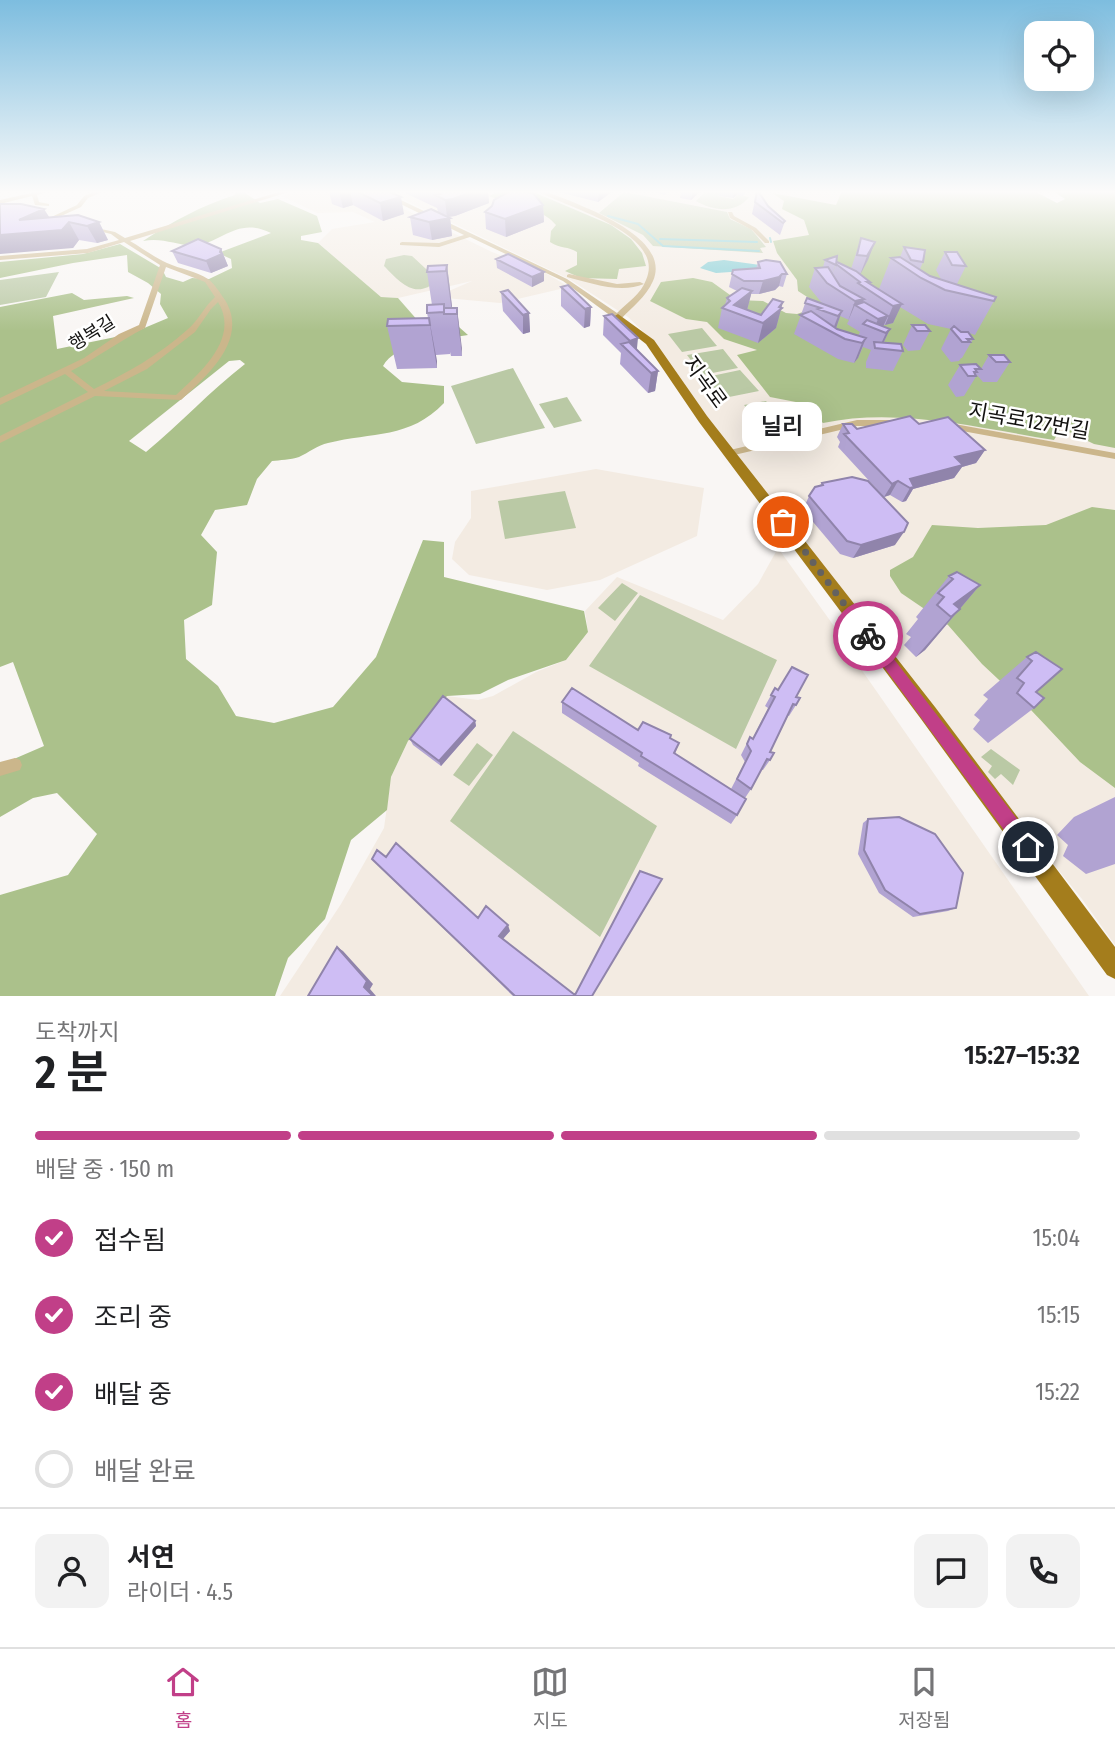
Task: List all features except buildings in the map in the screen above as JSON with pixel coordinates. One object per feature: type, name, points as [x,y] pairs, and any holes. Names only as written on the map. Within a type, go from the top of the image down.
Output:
[{"type":"main road","name":"지곡로","points":[[618,317],[650,342],[1115,967]]},
{"type":"street","points":[[66,371],[93,392],[178,398],[209,366],[227,336],[229,322],[226,305],[207,281],[118,237]]},
{"type":"street","points":[[0,258],[79,253],[138,237]]},
{"type":"street","points":[[402,244],[418,247],[439,245],[462,237]]},
{"type":"street","name":"지곡로","points":[[475,237],[565,280],[618,317]]},
{"type":"street","points":[[618,317],[638,298],[650,280],[652,262],[645,248],[633,237]]},
{"type":"street","points":[[762,237],[767,242]]},
{"type":"street","name":"행복길","points":[[0,402],[66,371],[142,326],[168,262]]},
{"type":"street","points":[[569,276],[606,281],[617,286],[640,284]]},
{"type":"street","points":[[0,440],[144,368],[192,330],[208,307],[219,297]]},
{"type":"street","points":[[730,453],[857,423],[912,424]]},
{"type":"street","name":"지곡로127번길","points":[[935,425],[1012,436],[1115,456]]},
{"type":"shaded area","points":[[324,237],[462,237],[542,271],[569,287],[500,303],[435,297],[472,281],[398,298],[381,297],[318,243]]},
{"type":"shaded area","points":[[483,237],[983,237],[1115,284],[1115,945],[1082,899],[815,573],[653,341],[628,317],[569,279]]},
{"type":"shaded area","points":[[596,469],[704,488],[697,536],[600,580],[547,590],[469,575],[452,559],[455,542],[471,518],[471,491]]},
{"type":"shaded area","points":[[778,548],[1089,996],[280,996],[341,904],[384,828],[391,777],[408,741],[447,696],[478,700],[493,696],[536,672],[566,660],[588,632],[585,611],[617,577],[723,620],[758,584]]},
{"type":"green space","points":[[149,237],[220,237],[198,245],[143,241]]},
{"type":"green space","points":[[259,237],[301,237],[301,240],[318,243],[381,297],[398,298],[419,322],[451,320],[468,335],[409,347],[389,358],[383,366],[402,382],[444,386],[444,403],[431,415],[404,429],[328,443],[299,457],[272,461],[257,479],[247,505],[215,510],[201,535],[217,552],[212,605],[184,620],[186,659],[218,686],[236,716],[274,723],[333,707],[376,657],[423,540],[444,542],[444,577],[584,611],[588,632],[566,660],[508,680],[480,694],[447,696],[408,741],[391,777],[387,810],[351,840],[325,919],[288,958],[275,996],[0,996],[0,895],[68,875],[97,834],[57,793],[33,798],[0,817],[0,765],[44,746],[13,662],[0,667],[0,307],[72,293],[84,300],[127,296],[134,298],[53,316],[57,349],[130,334],[168,318],[160,304],[161,294],[128,272],[127,255],[0,278],[0,262],[83,254],[120,244],[162,269],[166,277],[183,282],[192,278],[209,279],[232,268],[231,259],[218,253]],"holes":[[[240,360],[245,364],[146,452],[129,441],[229,361]]]},
{"type":"green space","points":[[550,237],[629,237],[642,253],[646,266],[619,269],[617,279],[581,278],[565,271],[577,265],[577,252],[550,242]]},
{"type":"green space","points":[[645,237],[758,237],[766,247],[760,248],[763,253],[653,246]]},
{"type":"green space","points":[[794,237],[1115,237],[1115,448],[1094,444],[1061,428],[1054,440],[909,418],[880,417],[823,423],[801,403],[770,397],[737,355],[757,350],[724,339],[707,322],[686,319],[650,301],[661,282],[693,278],[712,282],[737,300],[763,301],[786,313],[797,314],[817,307],[815,302],[798,291],[797,280],[777,253],[773,241]]},
{"type":"green space","points":[[412,256],[438,280],[422,289],[408,287],[402,283],[384,266],[386,259]]},
{"type":"green space","points":[[59,272],[46,297],[0,305],[0,280]]},
{"type":"green space","points":[[702,328],[717,346],[682,352],[668,334]]},
{"type":"green space","points":[[723,349],[738,368],[702,375],[687,355]]},
{"type":"green space","points":[[513,368],[545,428],[476,444],[451,386]]},
{"type":"green space","points":[[740,370],[759,391],[719,399],[702,378]]},
{"type":"green space","points":[[567,397],[582,421],[554,428],[539,404]]},
{"type":"green space","points":[[766,401],[785,424],[764,429],[744,405]]},
{"type":"green space","points":[[565,491],[576,528],[505,539],[498,501]]},
{"type":"green space","points":[[1092,507],[1115,510],[1115,788],[1080,762],[1031,710],[982,664],[948,625],[901,593],[890,576],[890,570],[913,557],[932,525],[978,528],[1046,525]]},
{"type":"green space","points":[[622,583],[638,593],[615,621],[598,608]]},
{"type":"green space","points":[[640,595],[777,660],[736,749],[589,666]]},
{"type":"green space","points":[[513,731],[657,826],[600,937],[450,821]]},
{"type":"green space","points":[[477,743],[493,755],[469,786],[453,775]]},
{"type":"green space","points":[[991,749],[1020,770],[1013,785],[1001,774],[995,779],[988,772],[992,766],[981,757]]},
{"type":"water","points":[[724,260],[760,265],[760,270],[716,273],[700,268],[708,262]]},
{"type":"waterway","points":[[653,237],[663,246],[759,251]]},
{"type":"waterway","points":[[770,238],[771,242]]},
{"type":"waterway","points":[[660,239],[757,242]]},
{"type":"way so far","points":[[783,522],[868,636]]},
{"type":"place","name":"닐리","points":[[783,522]]},
{"type":"route","points":[[868,636],[1028,847]]}]
